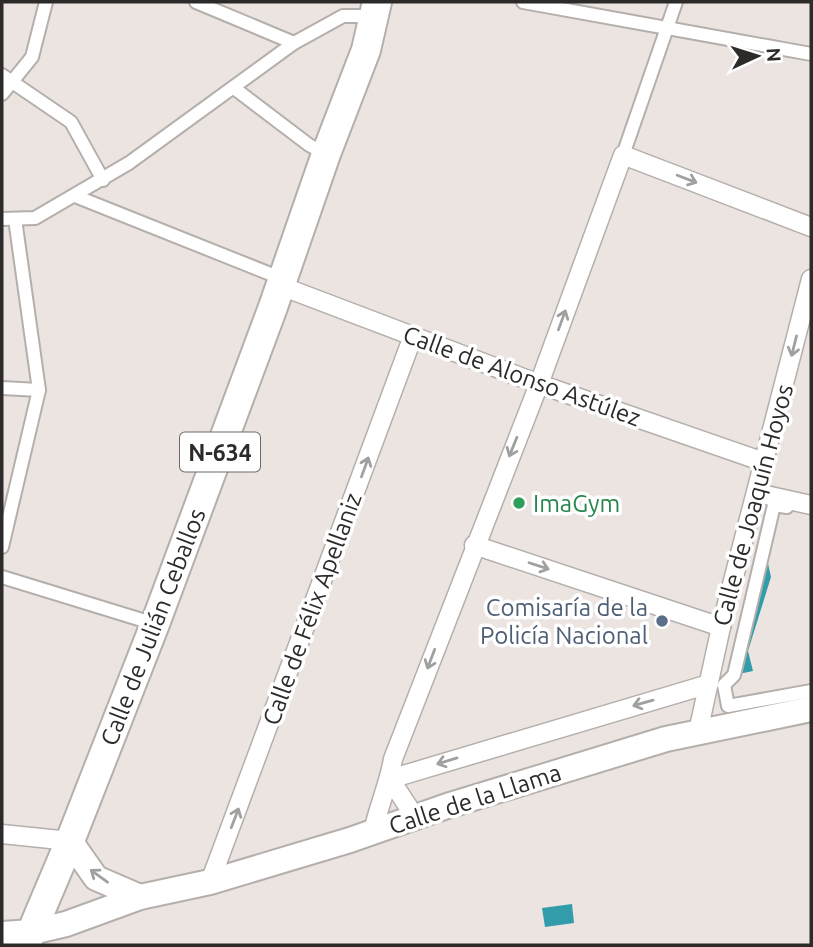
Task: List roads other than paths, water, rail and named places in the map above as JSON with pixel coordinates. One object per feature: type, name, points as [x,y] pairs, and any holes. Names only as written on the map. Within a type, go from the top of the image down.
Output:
[{"type":"highway","name":"Calle de Julián Ceballos","points":[[29,939],[155,624],[366,50],[376,9]]},
{"type":"main road","name":"Calle de la Llama","points":[[2,934],[29,939],[140,897],[210,882],[666,738],[811,709]]},
{"type":"main road","points":[[70,841],[96,878],[140,897]]},
{"type":"street","points":[[2,94],[6,78],[32,57],[46,2]]},
{"type":"street","points":[[196,2],[294,43]]},
{"type":"street","points":[[523,2],[811,54]]},
{"type":"street","points":[[373,832],[378,809],[390,779],[393,759],[538,384],[669,28],[676,2]]},
{"type":"street","points":[[2,547],[38,390],[8,219],[35,218],[75,196],[103,180],[294,43],[343,16],[376,9]]},
{"type":"street","points":[[6,78],[71,122],[103,180]]},
{"type":"street","points":[[234,88],[309,145],[326,154]]},
{"type":"street","points":[[623,155],[811,227]]},
{"type":"street","name":"Calle de Alonso Astúlez","points":[[75,196],[413,336],[538,384],[764,462]]},
{"type":"street","name":"Calle de Joaquín Hoyos","points":[[698,732],[721,627],[811,279]]},
{"type":"street","name":"Calle de Félix Apellaniz","points":[[210,882],[413,336]]},
{"type":"street","points":[[2,388],[38,390]]},
{"type":"street","points":[[757,493],[811,505]]},
{"type":"street","points":[[811,512],[774,505],[734,675],[724,685],[728,706],[811,691]]},
{"type":"street","points":[[474,545],[721,627]]},
{"type":"street","points":[[2,577],[155,624]]},
{"type":"street","name":"Calle de la Llama","points":[[390,779],[709,684]]},
{"type":"street","points":[[390,779],[415,817]]},
{"type":"street","points":[[2,834],[70,841]]},
{"type":"water","points":[[765,550],[771,577],[748,651],[753,671],[734,675]]},
{"type":"water","points":[[572,904],[574,923],[545,927],[542,908]]},
{"type":"place","name":"ImaGym","points":[[519,503]]},
{"type":"place","name":"Comisaría de la Policía Nacional","points":[[662,621]]}]
